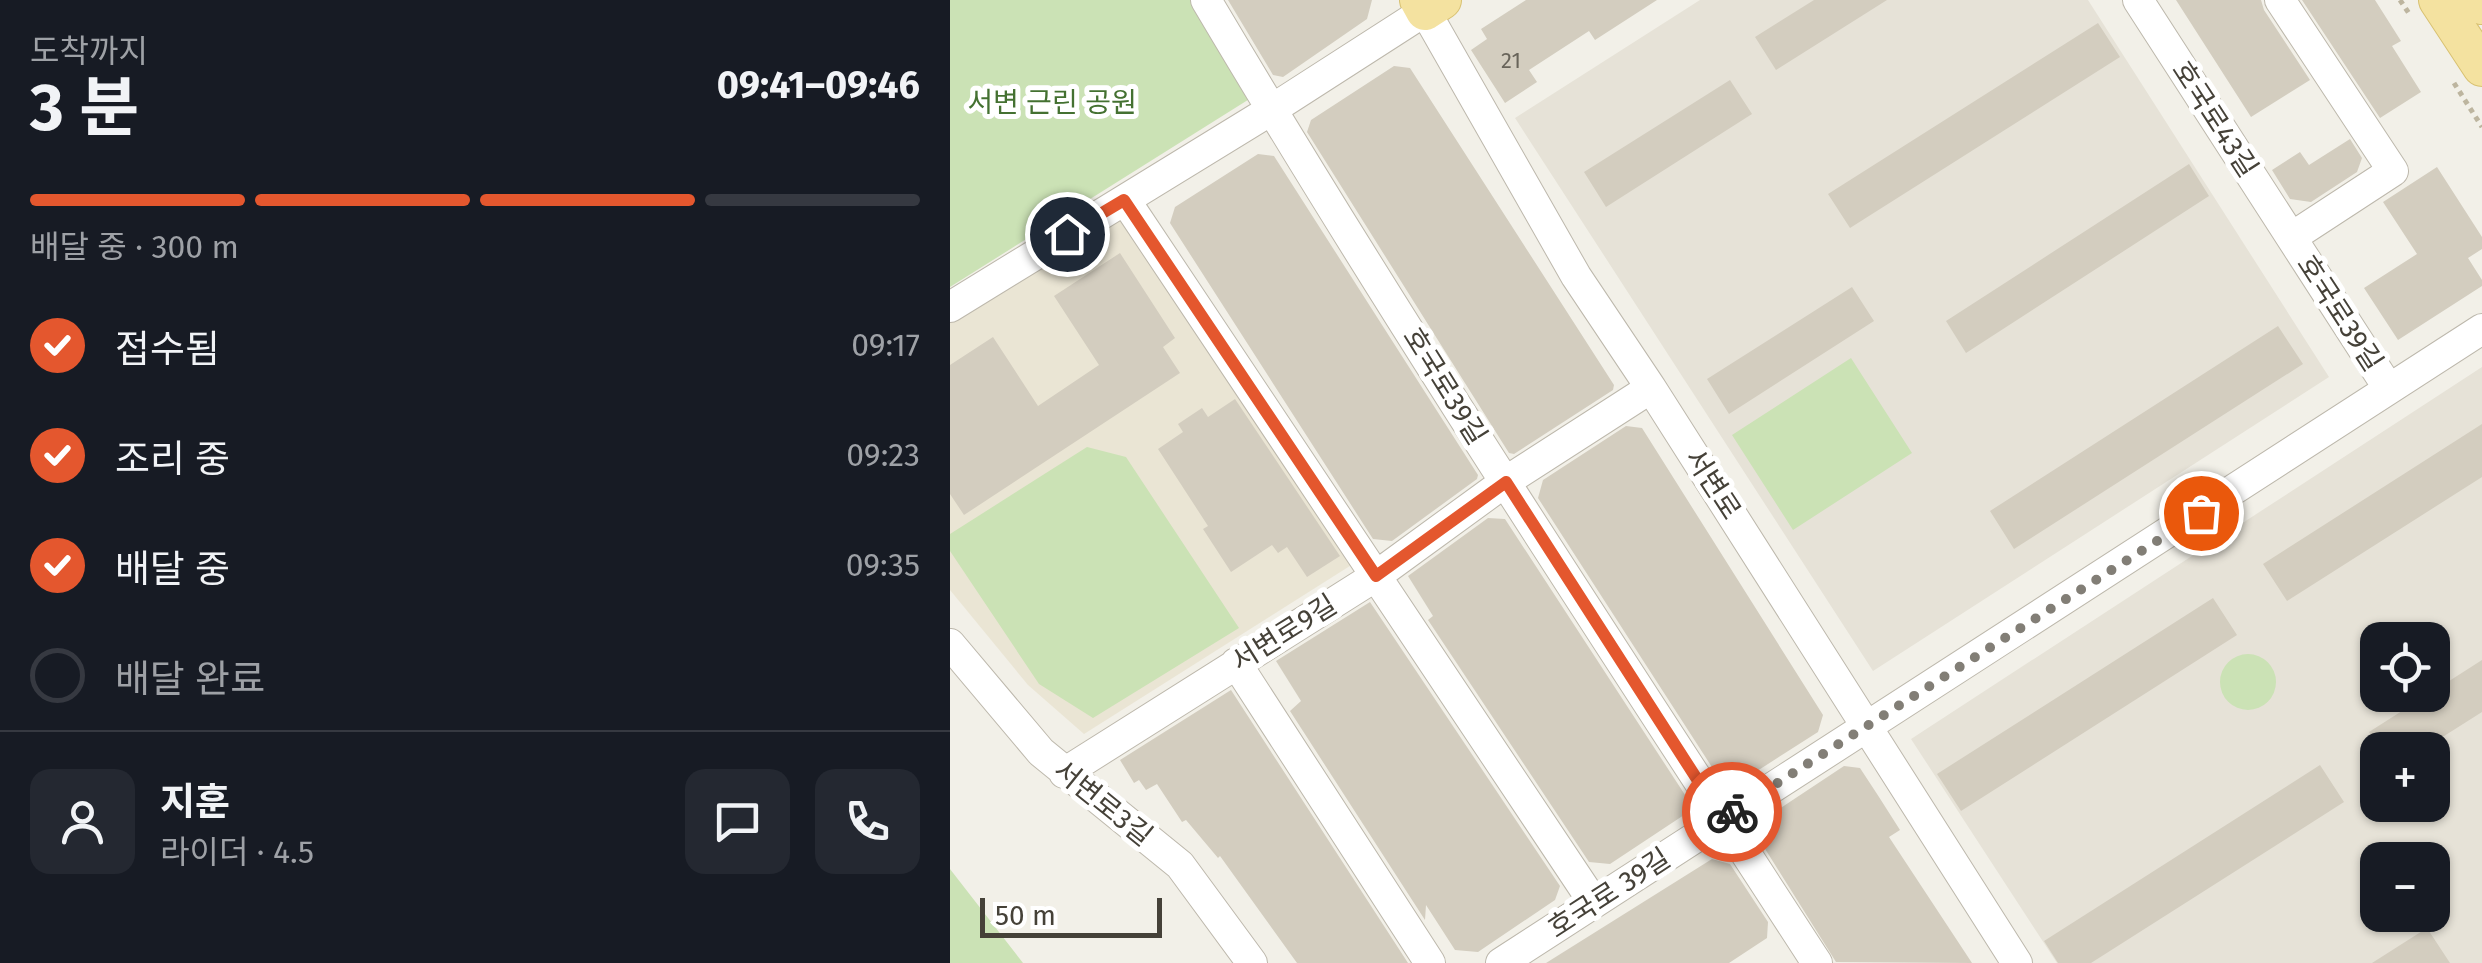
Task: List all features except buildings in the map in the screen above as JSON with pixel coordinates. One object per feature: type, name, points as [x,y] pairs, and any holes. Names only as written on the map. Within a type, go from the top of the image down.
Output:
[{"type":"main road","points":[[2438,0],[2482,67]]},
{"type":"street","points":[[1206,0],[1271,110]]},
{"type":"street","name":"호국로43길","points":[[2138,0],[2292,237]]},
{"type":"street","points":[[2280,0],[2394,171],[2292,237]]},
{"type":"street","points":[[950,307],[1271,110],[1428,4]]},
{"type":"street","name":"서변로","points":[[1428,4],[1576,276],[1652,388],[2017,963]]},
{"type":"street","name":"호국로39길","points":[[1271,110],[1722,818],[1801,957]]},
{"type":"street","points":[[1124,200],[1594,903]]},
{"type":"street","name":"호국로39길","points":[[2292,237],[2389,389]]},
{"type":"street","name":"호국로39길","points":[[1868,726],[2482,329]]},
{"type":"street","name":"서변로9길","points":[[1064,773],[1376,576],[1506,482],[1652,388]]},
{"type":"street","name":"서변로3길","points":[[950,644],[1028,738],[1064,773],[1180,865],[1252,963]]},
{"type":"street","points":[[1236,662],[1430,963]]},
{"type":"street","name":"호국로 39길","points":[[1502,963],[1868,726]]},
{"type":"shaded area","points":[[1700,0],[2088,0],[2329,377],[1873,671],[1515,118]]},
{"type":"shaded area","points":[[1119,217],[1353,564],[1084,734],[1028,685],[950,590],[950,321]]},
{"type":"shaded area","points":[[2482,367],[2482,963],[2057,963],[1911,739]]},
{"type":"green space","name":"서변 근린 공원","points":[[950,0],[1192,0],[1251,98],[950,287]]},
{"type":"green space","points":[[1851,358],[1912,453],[1793,530],[1732,435]]},
{"type":"green space","points":[[1087,447],[1126,457],[1239,628],[1093,718],[1039,684],[950,551],[950,534]]},
{"type":"green space","points":[[2248,654],[2268,662],[2276,682],[2268,702],[2248,710],[2228,702],[2220,682],[2228,662]]},
{"type":"green space","points":[[950,869],[1023,963],[950,963]]},
{"type":"way so far","points":[[1732,812],[2201,513]]},
{"type":"route","points":[[1067,234],[1124,200],[1376,576],[1506,482],[1722,818],[1732,812]]}]
